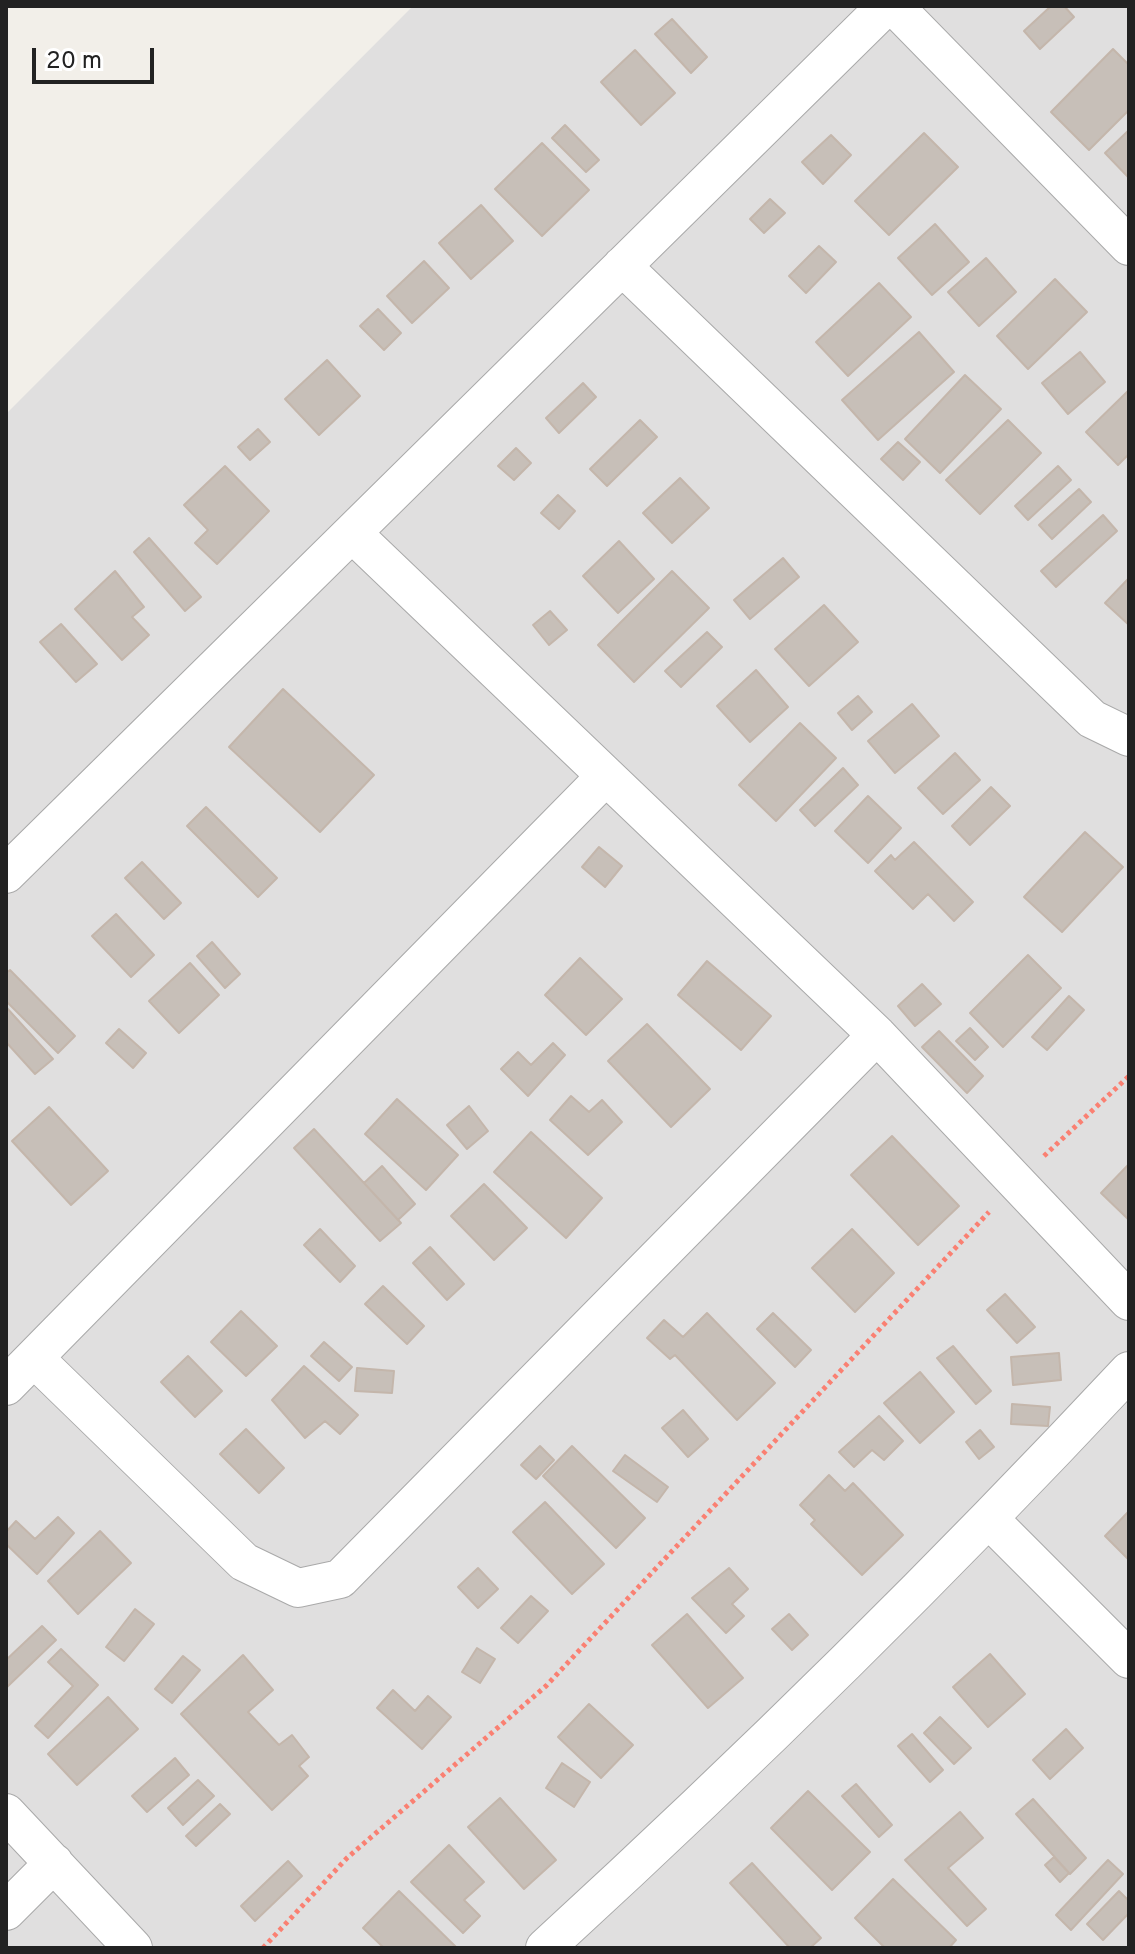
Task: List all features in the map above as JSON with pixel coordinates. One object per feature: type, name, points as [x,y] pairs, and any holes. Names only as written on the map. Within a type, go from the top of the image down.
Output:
[{"type":"street","points":[[6,874],[886,6]]},
{"type":"street","points":[[894,6],[1129,246]]},
{"type":"street","points":[[622,266],[1092,719],[1129,737]]},
{"type":"street","points":[[352,533],[877,1035],[1129,1301]]},
{"type":"street","points":[[6,1386],[606,776]]},
{"type":"street","points":[[34,1358],[244,1562],[298,1588],[340,1579],[877,1035]]},
{"type":"street","points":[[545,1948],[692,1813],[990,1520],[1129,1371]]},
{"type":"street","points":[[990,1520],[1129,1659]]},
{"type":"street","points":[[6,1813],[133,1948]]},
{"type":"street","points":[[6,1911],[54,1863]]},
{"type":"path","points":[[263,1948],[347,1858],[546,1686],[1016,1183],[1129,1076]]},
{"type":"shaded area","points":[[413,6],[1129,6],[1129,1948],[6,1948],[6,414]]},
{"type":"building","points":[[1051,6],[1064,6],[1074,17],[1040,49],[1024,31]]},
{"type":"building","points":[[672,19],[707,57],[691,73],[655,34]]},
{"type":"building","points":[[1113,49],[1129,65],[1129,110],[1089,150],[1051,112]]},
{"type":"building","points":[[635,50],[675,93],[641,125],[601,82]]},
{"type":"building","points":[[565,125],[599,160],[586,172],[552,138]]},
{"type":"building","points":[[1129,130],[1129,178],[1105,153]]},
{"type":"building","points":[[924,133],[958,167],[889,235],[855,201]]},
{"type":"building","points":[[831,135],[851,155],[823,184],[802,162]]},
{"type":"building","points":[[542,143],[589,190],[542,236],[495,189]]},
{"type":"building","points":[[770,199],[785,213],[764,233],[750,219]]},
{"type":"building","points":[[481,205],[513,241],[471,279],[439,243]]},
{"type":"building","points":[[935,224],[969,262],[932,295],[898,258]]},
{"type":"building","points":[[819,246],[836,262],[806,293],[789,276]]},
{"type":"building","points":[[986,258],[1016,292],[979,326],[948,292]]},
{"type":"building","points":[[424,261],[449,288],[412,323],[387,296]]},
{"type":"building","points":[[1055,279],[1087,312],[1028,369],[997,336]]},
{"type":"building","points":[[879,283],[911,317],[848,376],[816,342]]},
{"type":"building","points":[[378,309],[401,333],[384,350],[360,326]]},
{"type":"building","points":[[919,332],[954,372],[878,440],[842,400]]},
{"type":"building","points":[[1080,352],[1105,382],[1068,414],[1042,383]]},
{"type":"building","points":[[327,360],[360,396],[319,435],[285,399]]},
{"type":"building","points":[[965,375],[1001,409],[940,473],[905,439]]},
{"type":"building","points":[[583,383],[596,397],[559,433],[546,418]]},
{"type":"building","points":[[1129,390],[1129,454],[1118,465],[1086,432]]},
{"type":"building","points":[[640,420],[657,437],[607,486],[590,469]]},
{"type":"building","points":[[1008,420],[1041,453],[980,514],[946,480]]},
{"type":"building","points":[[258,429],[270,442],[250,460],[238,447]]},
{"type":"building","points":[[898,442],[920,462],[903,480],[881,459]]},
{"type":"building","points":[[516,448],[531,463],[514,480],[498,466]]},
{"type":"building","points":[[225,466],[269,511],[217,564],[195,543],[208,530],[184,505]]},
{"type":"building","points":[[1058,466],[1071,480],[1028,520],[1015,506]]},
{"type":"building","points":[[680,478],[709,508],[672,543],[643,513]]},
{"type":"building","points":[[1079,489],[1091,502],[1052,539],[1039,525]]},
{"type":"building","points":[[558,495],[575,511],[559,529],[541,513]]},
{"type":"building","points":[[1103,515],[1117,531],[1056,587],[1041,571]]},
{"type":"building","points":[[149,538],[201,597],[185,611],[134,552]]},
{"type":"building","points":[[619,541],[654,579],[618,613],[583,576]]},
{"type":"building","points":[[783,558],[799,577],[750,619],[734,600]]},
{"type":"building","points":[[115,571],[144,607],[132,617],[149,635],[122,660],[75,609]]},
{"type":"building","points":[[672,571],[709,608],[634,682],[598,645]]},
{"type":"building","points":[[1129,578],[1129,625],[1105,603]]},
{"type":"building","points":[[824,605],[858,642],[809,686],[775,649]]},
{"type":"building","points":[[550,611],[567,630],[549,645],[533,625]]},
{"type":"building","points":[[61,624],[97,664],[76,682],[40,642]]},
{"type":"building","points":[[707,632],[722,647],[681,687],[665,671]]},
{"type":"building","points":[[756,670],[788,707],[750,742],[717,706]]},
{"type":"building","points":[[283,689],[374,775],[320,832],[229,747]]},
{"type":"building","points":[[858,696],[872,712],[852,730],[838,713]]},
{"type":"building","points":[[912,704],[939,736],[895,773],[868,741]]},
{"type":"building","points":[[800,723],[836,758],[776,821],[739,785]]},
{"type":"building","points":[[955,753],[980,780],[943,814],[918,788]]},
{"type":"building","points":[[843,768],[858,785],[815,826],[800,810]]},
{"type":"building","points":[[991,787],[1010,806],[970,845],[952,826]]},
{"type":"building","points":[[868,796],[901,828],[868,863],[835,831]]},
{"type":"building","points":[[206,807],[277,878],[258,897],[187,826]]},
{"type":"building","points":[[1085,832],[1123,867],[1062,932],[1024,897]]},
{"type":"building","points":[[914,842],[973,902],[954,921],[928,894],[913,909],[875,871],[891,855],[895,860]]},
{"type":"building","points":[[599,847],[622,866],[605,887],[582,867]]},
{"type":"building","points":[[142,862],[181,903],[164,919],[125,878]]},
{"type":"building","points":[[116,914],[154,955],[131,977],[92,936]]},
{"type":"building","points":[[212,942],[240,974],[225,988],[197,956]]},
{"type":"building","points":[[1028,955],[1061,988],[1003,1047],[970,1013]]},
{"type":"building","points":[[580,958],[622,999],[586,1035],[545,995]]},
{"type":"building","points":[[707,961],[771,1016],[741,1050],[678,995]]},
{"type":"building","points":[[190,963],[219,995],[179,1033],[149,1001]]},
{"type":"building","points":[[10,970],[75,1036],[58,1053],[6,1001],[6,973]]},
{"type":"building","points":[[922,984],[941,1004],[915,1026],[898,1006]]},
{"type":"building","points":[[1069,996],[1084,1010],[1047,1050],[1032,1037]]},
{"type":"building","points":[[6,1007],[53,1059],[35,1074],[6,1042]]},
{"type":"building","points":[[647,1024],[710,1089],[671,1127],[608,1061]]},
{"type":"building","points":[[970,1028],[988,1047],[975,1060],[956,1041]]},
{"type":"building","points":[[119,1029],[146,1053],[133,1068],[106,1043]]},
{"type":"building","points":[[939,1031],[983,1076],[967,1093],[922,1047]]},
{"type":"building","points":[[553,1043],[565,1055],[528,1096],[501,1069],[518,1052],[531,1065]]},
{"type":"building","points":[[571,1096],[589,1112],[602,1100],[622,1122],[588,1155],[550,1120]]},
{"type":"building","points":[[397,1099],[458,1155],[426,1190],[365,1134]]},
{"type":"building","points":[[469,1106],[488,1131],[467,1149],[447,1125]]},
{"type":"building","points":[[49,1107],[108,1171],[71,1205],[12,1141]]},
{"type":"building","points":[[314,1129],[401,1223],[380,1241],[294,1148]]},
{"type":"building","points":[[531,1132],[602,1198],[566,1238],[494,1172]]},
{"type":"building","points":[[892,1136],[959,1206],[918,1245],[851,1175]]},
{"type":"building","points":[[1129,1164],[1129,1220],[1101,1193]]},
{"type":"building","points":[[382,1166],[415,1204],[398,1220],[364,1183]]},
{"type":"building","points":[[484,1184],[527,1228],[494,1260],[451,1216]]},
{"type":"building","points":[[320,1229],[355,1266],[340,1282],[304,1245]]},
{"type":"building","points":[[852,1229],[894,1273],[855,1312],[812,1268]]},
{"type":"building","points":[[430,1247],[464,1284],[447,1300],[413,1263]]},
{"type":"building","points":[[383,1286],[424,1326],[407,1344],[365,1304]]},
{"type":"building","points":[[1005,1294],[1035,1327],[1017,1343],[987,1310]]},
{"type":"building","points":[[241,1311],[277,1346],[246,1376],[211,1342]]},
{"type":"building","points":[[707,1313],[775,1383],[737,1420],[675,1355],[670,1359],[647,1338],[664,1320],[683,1337]]},
{"type":"building","points":[[773,1313],[811,1350],[795,1367],[757,1329]]},
{"type":"building","points":[[324,1342],[352,1367],[339,1381],[311,1356]]},
{"type":"building","points":[[953,1346],[991,1391],[976,1404],[937,1358]]},
{"type":"building","points":[[1059,1353],[1061,1380],[1013,1385],[1011,1357]]},
{"type":"building","points":[[188,1356],[222,1391],[195,1417],[161,1382]]},
{"type":"building","points":[[304,1366],[358,1415],[340,1434],[325,1421],[305,1438],[272,1400]]},
{"type":"building","points":[[357,1368],[394,1371],[392,1393],[355,1391]]},
{"type":"building","points":[[920,1372],[954,1412],[920,1443],[884,1403]]},
{"type":"building","points":[[1012,1404],[1050,1407],[1048,1426],[1011,1424]]},
{"type":"building","points":[[683,1410],[708,1439],[688,1457],[662,1428]]},
{"type":"building","points":[[879,1416],[903,1441],[884,1460],[872,1450],[854,1467],[839,1452]]},
{"type":"building","points":[[246,1429],[284,1468],[259,1493],[220,1454]]},
{"type":"building","points":[[980,1430],[994,1447],[979,1459],[966,1442]]},
{"type":"building","points":[[540,1446],[554,1460],[536,1479],[521,1465]]},
{"type":"building","points":[[572,1446],[645,1518],[616,1548],[543,1476]]},
{"type":"building","points":[[625,1455],[668,1487],[657,1502],[613,1471]]},
{"type":"building","points":[[829,1475],[845,1491],[853,1483],[903,1535],[862,1575],[811,1524],[815,1520],[800,1505]]},
{"type":"building","points":[[545,1502],[604,1564],[572,1594],[513,1532]]},
{"type":"building","points":[[1129,1511],[1129,1560],[1105,1536]]},
{"type":"building","points":[[58,1517],[74,1533],[37,1574],[6,1544],[6,1532],[16,1521],[35,1539]]},
{"type":"building","points":[[100,1531],[131,1563],[78,1614],[48,1581]]},
{"type":"building","points":[[478,1568],[498,1589],[478,1608],[458,1587]]},
{"type":"building","points":[[729,1568],[748,1589],[732,1604],[744,1616],[726,1633],[692,1598]]},
{"type":"building","points":[[531,1596],[548,1611],[518,1643],[501,1628]]},
{"type":"building","points":[[135,1609],[154,1624],[124,1661],[106,1647]]},
{"type":"building","points":[[687,1614],[743,1678],[708,1708],[652,1645]]},
{"type":"building","points":[[789,1614],[808,1635],[792,1650],[772,1629]]},
{"type":"building","points":[[42,1626],[56,1640],[6,1688],[6,1660]]},
{"type":"building","points":[[477,1648],[495,1659],[480,1683],[462,1672]]},
{"type":"building","points":[[61,1649],[98,1685],[48,1738],[35,1726],[73,1686],[48,1662]]},
{"type":"building","points":[[990,1654],[1025,1694],[988,1727],[953,1687]]},
{"type":"building","points":[[243,1655],[273,1690],[248,1712],[279,1745],[292,1735],[309,1757],[299,1766],[308,1776],[272,1810],[181,1714]]},
{"type":"building","points":[[183,1656],[200,1670],[172,1703],[155,1689]]},
{"type":"building","points":[[393,1690],[415,1711],[428,1696],[451,1717],[422,1749],[377,1708]]},
{"type":"building","points":[[108,1697],[138,1729],[77,1785],[48,1754]]},
{"type":"building","points":[[589,1704],[633,1745],[601,1778],[558,1737]]},
{"type":"building","points":[[940,1717],[971,1748],[954,1764],[924,1733]]},
{"type":"building","points":[[1066,1729],[1083,1748],[1050,1779],[1033,1760]]},
{"type":"building","points":[[912,1734],[943,1770],[930,1782],[898,1746]]},
{"type":"building","points":[[175,1758],[189,1775],[147,1812],[132,1796]]},
{"type":"building","points":[[562,1763],[590,1782],[574,1807],[546,1788]]},
{"type":"building","points":[[198,1780],[214,1796],[183,1825],[168,1808]]},
{"type":"building","points":[[856,1784],[892,1825],[879,1837],[842,1796]]},
{"type":"building","points":[[808,1791],[870,1852],[832,1890],[771,1828]]},
{"type":"building","points":[[500,1798],[556,1860],[524,1889],[468,1827]]},
{"type":"building","points":[[1033,1799],[1086,1858],[1070,1874],[1016,1814]]},
{"type":"building","points":[[220,1804],[230,1814],[196,1846],[186,1836]]},
{"type":"building","points":[[960,1812],[983,1838],[948,1868],[986,1909],[967,1926],[905,1860]]},
{"type":"building","points":[[449,1845],[484,1882],[464,1900],[480,1916],[463,1933],[411,1882]]},
{"type":"building","points":[[1054,1857],[1069,1873],[1060,1882],[1045,1865]]},
{"type":"building","points":[[1108,1860],[1123,1874],[1071,1930],[1056,1915]]},
{"type":"building","points":[[288,1861],[302,1876],[255,1921],[241,1906]]},
{"type":"building","points":[[752,1863],[821,1938],[810,1948],[790,1948],[730,1883]]},
{"type":"building","points":[[893,1879],[956,1940],[949,1948],[885,1948],[855,1918]]},
{"type":"building","points":[[399,1891],[457,1948],[384,1948],[363,1928]]},
{"type":"building","points":[[1119,1891],[1129,1901],[1129,1913],[1103,1940],[1087,1924]]}]
